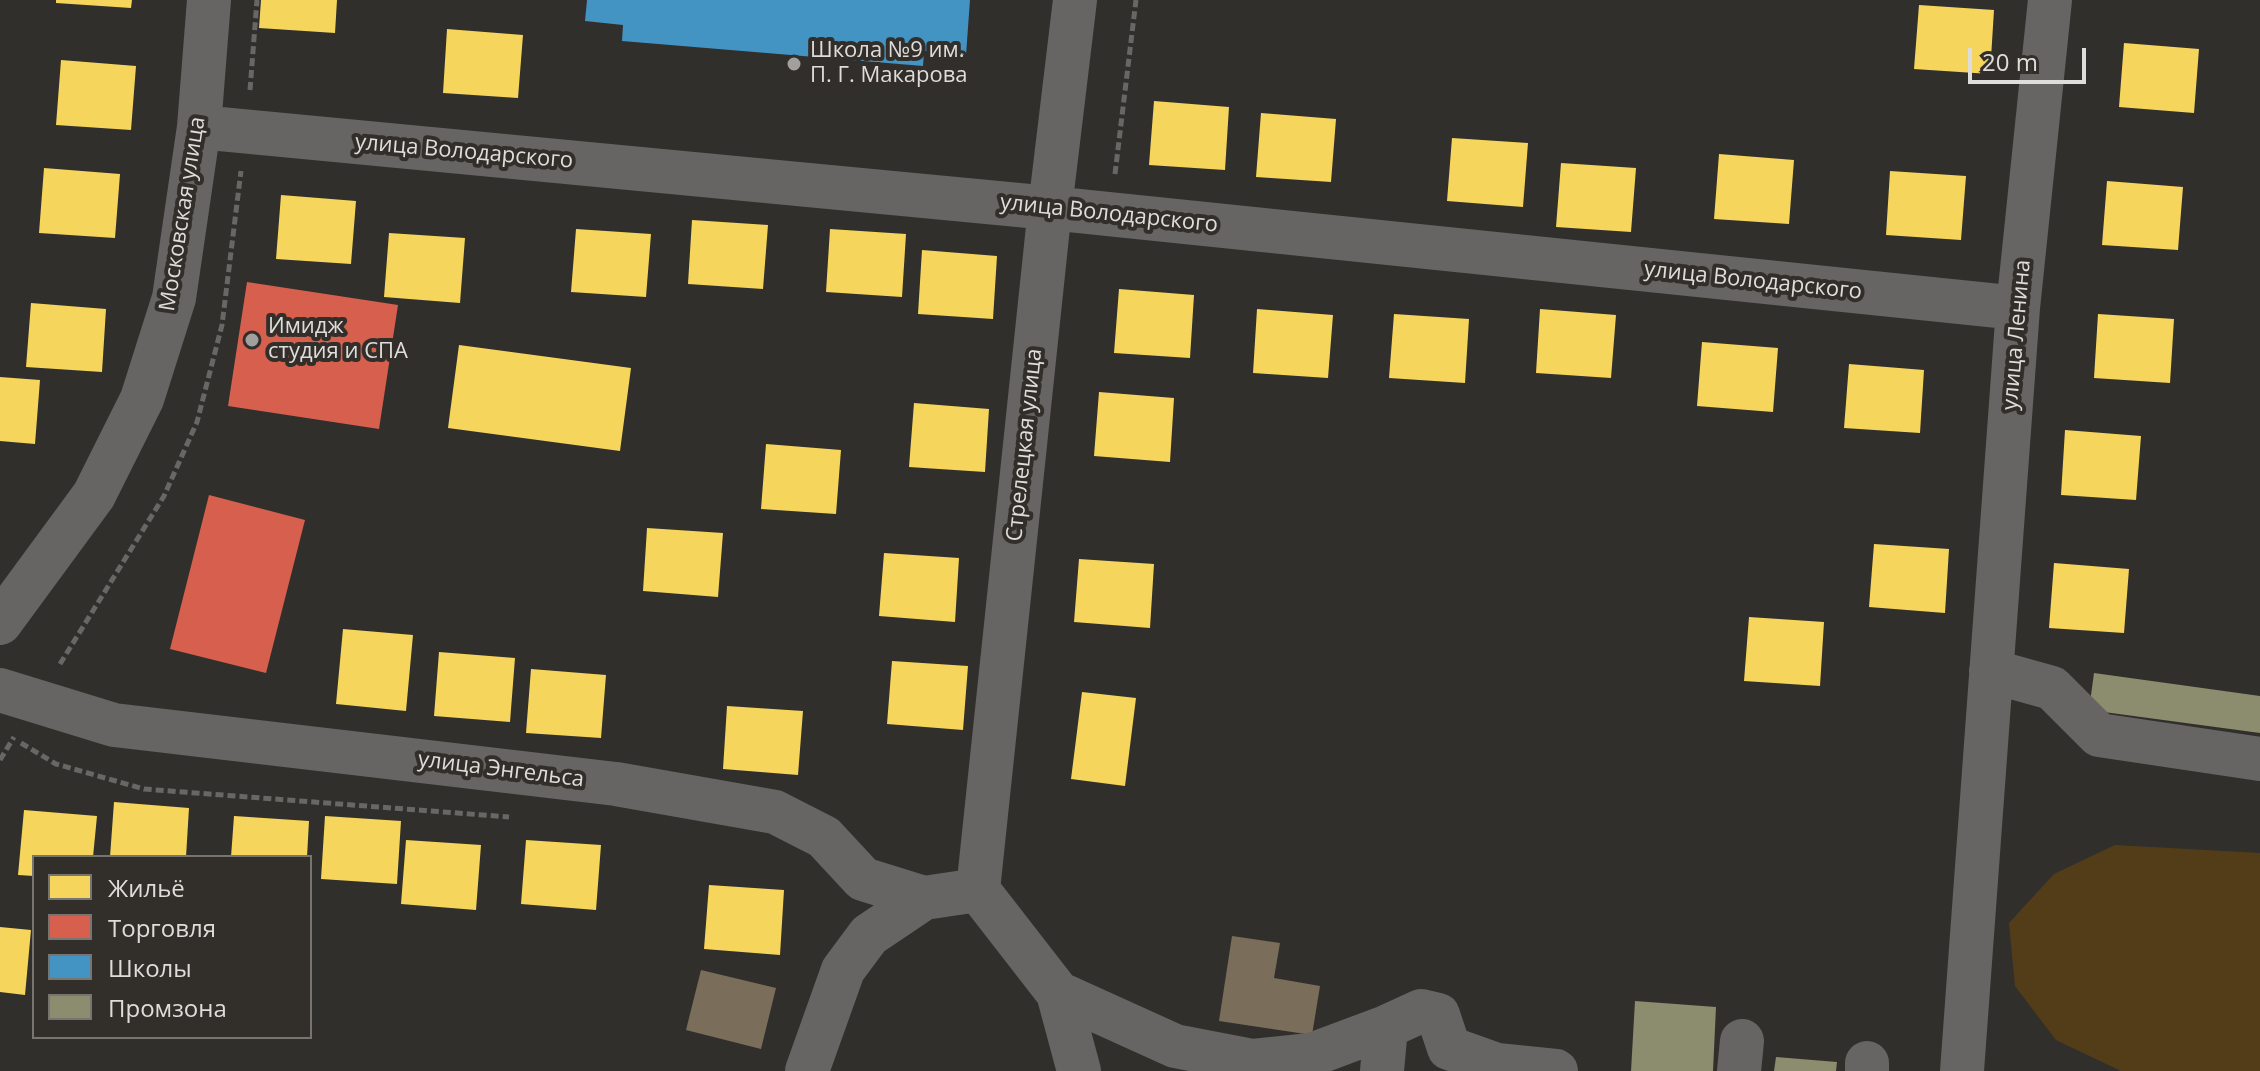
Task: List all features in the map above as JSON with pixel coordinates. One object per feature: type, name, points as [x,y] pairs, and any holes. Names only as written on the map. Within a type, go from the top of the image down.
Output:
[{"type":"street","name":"Московская улица","points":[[0,623],[94,495],[142,399],[174,298],[199,127],[209,0]]},
{"type":"street","name":"Стрелецкая улица","points":[[978,890],[1075,0]]},
{"type":"street","name":"улица Ленина","points":[[1962,1071],[2018,308],[2050,0]]},
{"type":"street","name":"улица Володарского","points":[[199,127],[1053,188],[2018,308]]},
{"type":"street","points":[[1991,671],[2052,688],[2099,735],[2260,759]]},
{"type":"street","name":"улица Энгельса","points":[[0,690],[114,725],[616,784],[775,812],[824,837],[863,879],[924,898],[978,890]]},
{"type":"street","points":[[978,890],[1058,993],[1079,1071]]},
{"type":"street","points":[[807,1071],[843,970],[869,935],[924,898]]},
{"type":"street","points":[[1058,993],[1175,1046],[1254,1066],[1311,1055],[1421,1011],[1438,1015],[1449,1048],[1497,1068],[1556,1071]]},
{"type":"street","points":[[1382,1071],[1386,1027]]},
{"type":"path","points":[[1053,188],[1114,179],[1136,0]]},
{"type":"path","points":[[13,739],[56,764],[144,789],[517,818]]},
{"type":"shaded area","points":[[2115,845],[2260,853],[2260,1071],[2121,1071],[2056,1040],[2015,986],[2009,923],[2054,874]]},
{"type":"building: Жильё","points":[[56,0],[132,0],[131,8],[56,3]]},
{"type":"building: Жильё","points":[[261,0],[337,0],[335,33],[259,28]]},
{"type":"building: Жильё","points":[[1919,5],[1994,10],[1990,74],[1914,69]]},
{"type":"building: Жильё","points":[[447,29],[523,35],[518,98],[443,93]]},
{"type":"building: Жильё","points":[[2124,43],[2199,49],[2194,113],[2119,107]]},
{"type":"building: Жильё","points":[[61,60],[136,66],[131,130],[56,125]]},
{"type":"building: Жильё","points":[[1154,101],[1229,107],[1225,170],[1149,165]]},
{"type":"building: Жильё","points":[[1261,113],[1336,119],[1331,182],[1256,177]]},
{"type":"building: Жильё","points":[[1452,138],[1528,143],[1523,207],[1447,201]]},
{"type":"building: Жильё","points":[[1719,154],[1794,160],[1789,224],[1714,219]]},
{"type":"building: Жильё","points":[[1561,163],[1636,168],[1631,232],[1556,227]]},
{"type":"building: Жильё","points":[[44,168],[120,174],[115,238],[39,233]]},
{"type":"building: Жильё","points":[[1890,171],[1966,176],[1961,240],[1886,235]]},
{"type":"building: Жильё","points":[[2107,181],[2183,187],[2178,250],[2102,245]]},
{"type":"building: Жильё","points":[[281,195],[356,201],[351,264],[276,259]]},
{"type":"building: Жильё","points":[[692,220],[768,225],[763,289],[688,284]]},
{"type":"building: Жильё","points":[[576,229],[651,234],[646,297],[571,292]]},
{"type":"building: Жильё","points":[[830,229],[906,234],[902,297],[826,292]]},
{"type":"building: Жильё","points":[[389,233],[465,238],[460,303],[384,297]]},
{"type":"building: Жильё","points":[[922,250],[997,256],[993,319],[918,314]]},
{"type":"building: Жильё","points":[[1119,289],[1194,295],[1190,358],[1114,353]]},
{"type":"building: Жильё","points":[[31,303],[106,309],[102,372],[26,367]]},
{"type":"building: Жильё","points":[[1257,309],[1333,315],[1328,378],[1253,373]]},
{"type":"building: Жильё","points":[[1540,309],[1616,315],[1611,378],[1536,373]]},
{"type":"building: Жильё","points":[[1394,314],[1469,319],[1465,383],[1389,378]]},
{"type":"building: Жильё","points":[[2098,314],[2174,319],[2170,383],[2094,378]]},
{"type":"building: Жильё","points":[[1702,342],[1778,348],[1773,412],[1697,406]]},
{"type":"building: Жильё","points":[[459,345],[631,368],[620,451],[448,428]]},
{"type":"building: Жильё","points":[[1849,364],[1924,370],[1920,433],[1844,428]]},
{"type":"building: Жильё","points":[[0,377],[40,380],[35,444],[0,441]]},
{"type":"building: Жильё","points":[[1099,392],[1174,398],[1170,462],[1094,456]]},
{"type":"building: Жильё","points":[[914,403],[989,409],[985,472],[909,467]]},
{"type":"building: Жильё","points":[[2065,430],[2141,436],[2136,500],[2061,495]]},
{"type":"building: Жильё","points":[[766,444],[841,450],[836,514],[761,509]]},
{"type":"building: Жильё","points":[[647,528],[723,533],[718,597],[643,591]]},
{"type":"building: Жильё","points":[[1874,544],[1949,549],[1945,613],[1869,607]]},
{"type":"building: Жильё","points":[[884,553],[959,558],[955,622],[879,616]]},
{"type":"building: Жильё","points":[[1079,559],[1154,564],[1150,628],[1074,622]]},
{"type":"building: Жильё","points":[[2054,563],[2129,569],[2124,633],[2049,628]]},
{"type":"building: Жильё","points":[[1749,617],[1824,622],[1820,686],[1744,681]]},
{"type":"building: Жильё","points":[[343,629],[413,635],[406,711],[336,704]]},
{"type":"building: Жильё","points":[[439,652],[515,658],[510,722],[434,716]]},
{"type":"building: Жильё","points":[[892,661],[968,666],[963,730],[887,724]]},
{"type":"building: Жильё","points":[[531,669],[606,675],[601,738],[526,733]]},
{"type":"building: Жильё","points":[[1082,692],[1136,698],[1125,786],[1071,779]]},
{"type":"building: Жильё","points":[[727,706],[803,711],[798,775],[723,769]]},
{"type":"building: Жильё","points":[[114,802],[189,808],[186,855],[110,855]]},
{"type":"building: Жильё","points":[[24,810],[97,816],[93,855],[32,855],[32,876],[18,875]]},
{"type":"building: Жильё","points":[[234,816],[309,821],[307,855],[231,855]]},
{"type":"building: Жильё","points":[[325,816],[401,821],[397,884],[321,879]]},
{"type":"building: Жильё","points":[[406,840],[481,845],[476,910],[401,904]]},
{"type":"building: Жильё","points":[[526,840],[601,845],[596,910],[521,904]]},
{"type":"building: Жильё","points":[[709,885],[784,890],[780,955],[704,949]]},
{"type":"building: Жильё","points":[[0,927],[31,930],[25,995],[0,992]]},
{"type":"building: Торговля","points":[[247,282],[398,305],[379,429],[228,406]]},
{"type":"building: Торговля","points":[[209,495],[305,520],[266,673],[170,649]]},
{"type":"building: Школы","points":[[587,0],[970,0],[966,55],[924,51],[923,66],[622,41],[623,25],[585,21]]},
{"type":"building: Промзона","points":[[2094,673],[2260,696],[2260,733],[2089,710]]},
{"type":"building: Промзона","points":[[1635,1001],[1716,1007],[1713,1071],[1631,1071]]},
{"type":"building: Промзона","points":[[1776,1057],[1837,1062],[1836,1071],[1774,1071]]},
{"type":"building: Прочее","points":[[1232,936],[1280,943],[1274,978],[1320,986],[1312,1035],[1219,1021]]},
{"type":"building: Прочее","points":[[701,970],[776,988],[761,1049],[686,1030]]},
{"type":"place","name":"Школа №9 им. П. Г. Макарова","points":[[794,64]]},
{"type":"place","name":"Имидж студия и СПА","points":[[252,340]]}]
